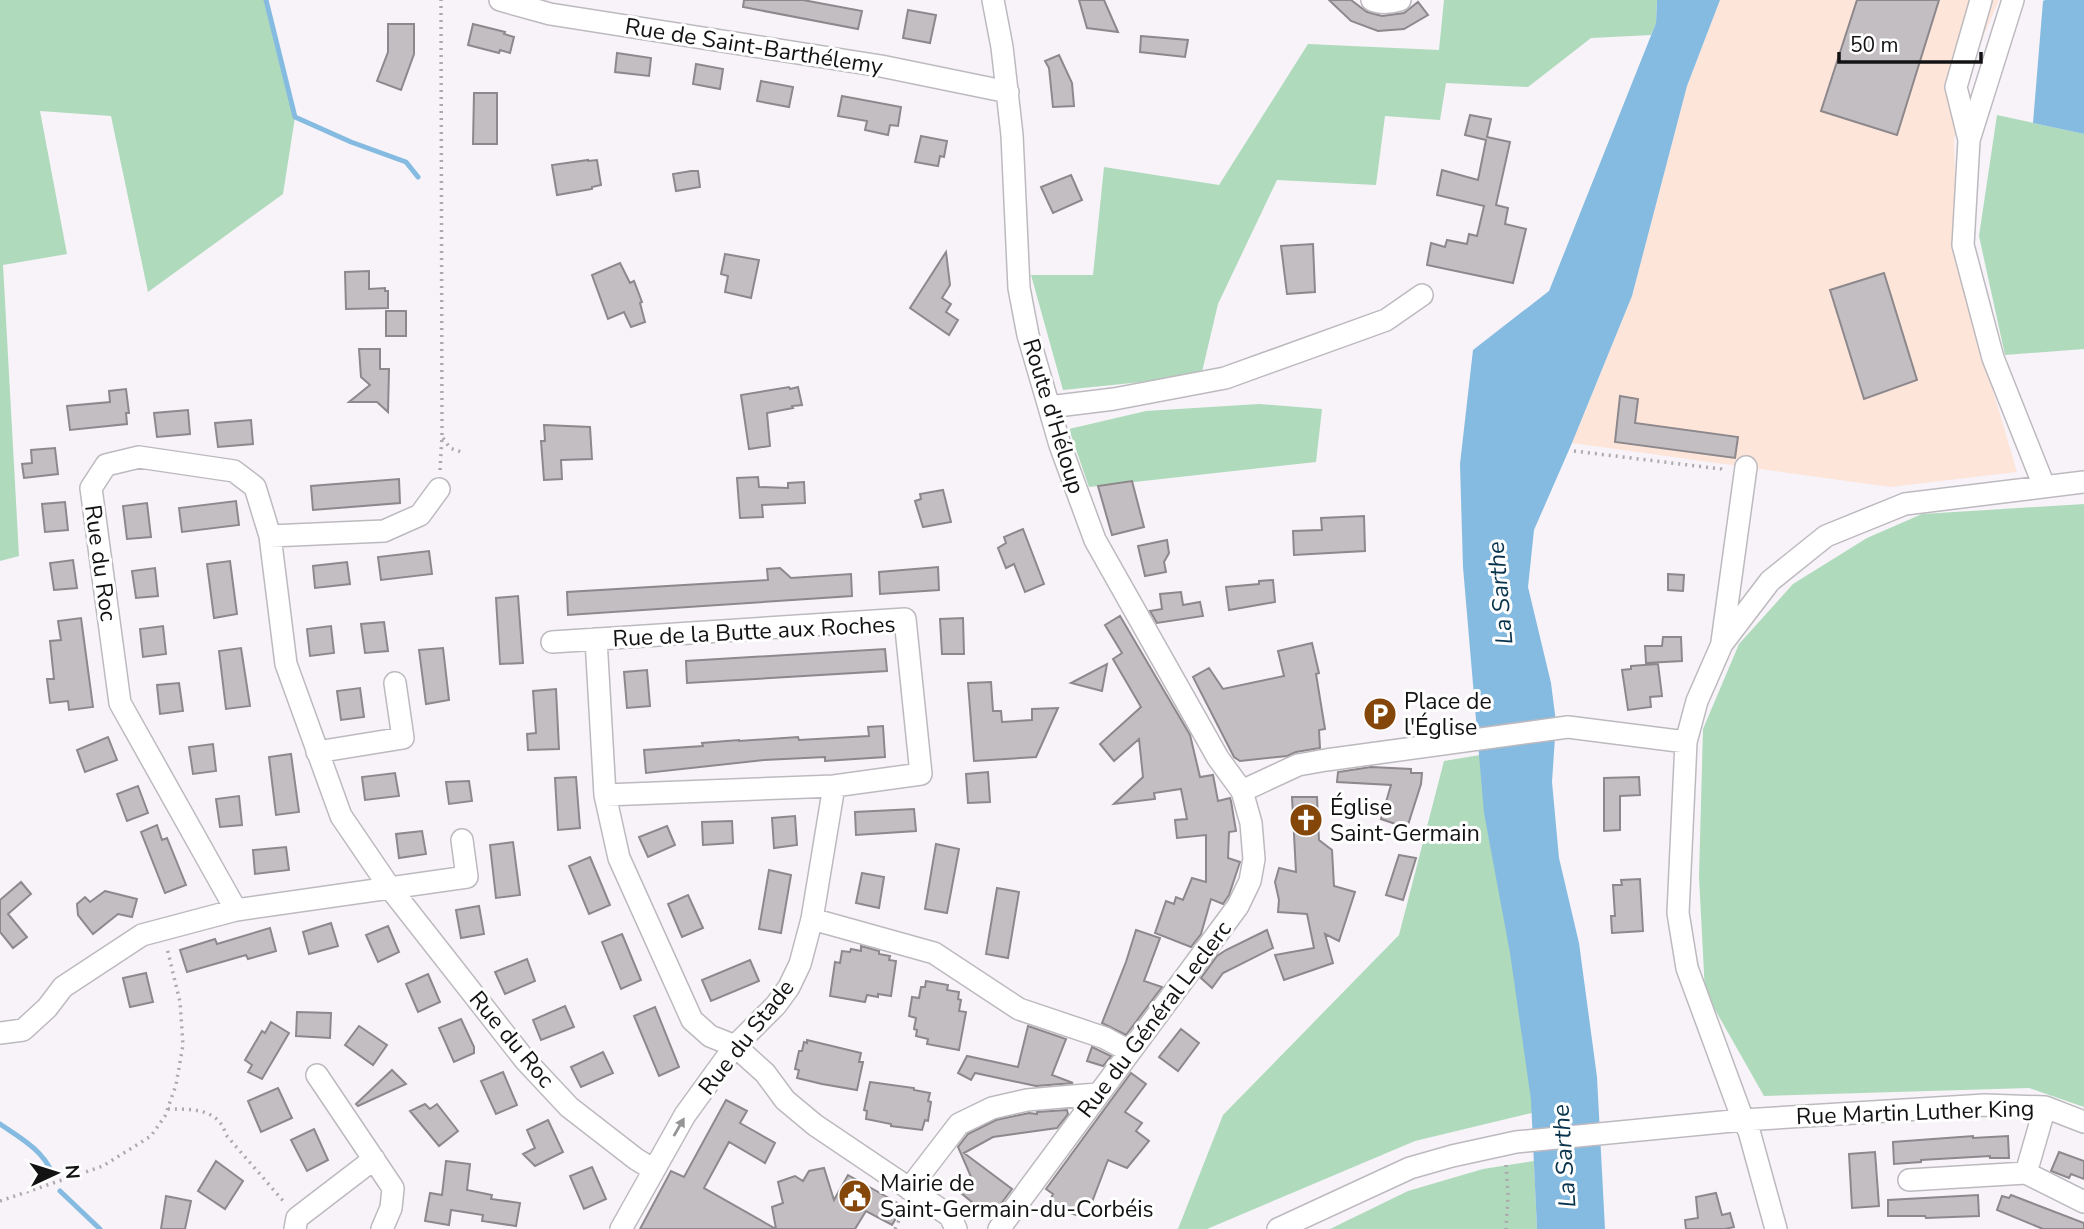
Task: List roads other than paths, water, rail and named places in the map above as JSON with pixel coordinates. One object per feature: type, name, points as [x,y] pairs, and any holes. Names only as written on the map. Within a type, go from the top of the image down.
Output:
[{"type":"street","name":"Rue de Saint-Barthélemy","points":[[500,0],[550,14],[881,66],[1008,92]]},
{"type":"street","name":"Route d'Héloup","points":[[993,0],[1012,135],[1019,288],[1028,335],[1060,445],[1095,540],[1218,758],[1241,791]]},
{"type":"street","points":[[1372,0],[1390,3],[1400,0]]},
{"type":"street","points":[[1969,140],[1956,87],[1981,0]]},
{"type":"street","points":[[2013,0],[1969,140],[1963,244],[1993,358],[2044,486]]},
{"type":"street","points":[[1049,407],[1114,399],[1225,378],[1386,320],[1422,295]]},
{"type":"street","name":"Rue du Roc","points":[[236,910],[120,703],[91,488],[106,465],[139,457],[234,471],[255,487],[270,536],[286,664],[341,816],[390,888],[525,1060],[569,1107],[654,1170]]},
{"type":"street","points":[[1722,645],[1737,471]]},
{"type":"street","points":[[1776,1229],[1749,1131],[1742,1120],[1687,968],[1678,913],[1686,742],[1697,702],[1722,645],[1770,581],[1826,536],[1905,503],[2084,482]]},
{"type":"street","points":[[270,536],[384,531],[420,515],[439,489]]},
{"type":"street","name":"Rue de la Butte aux Roches","points":[[552,642],[905,619],[920,774],[834,786],[605,795]]},
{"type":"street","name":"Rue de la Butte aux Roches","points":[[596,639],[605,795],[619,858],[692,1020],[710,1036],[735,1046],[765,1073],[785,1100],[815,1125],[950,1216],[956,1229]]},
{"type":"street","points":[[317,752],[403,738],[395,683]]},
{"type":"street","points":[[1241,791],[1298,765],[1568,727],[1686,742]]},
{"type":"street","name":"Rue du Stade","points":[[621,1229],[685,1115],[735,1046],[776,1005],[789,987],[800,964],[812,919],[834,786]]},
{"type":"street","name":"Rue du Général Leclerc","points":[[999,1229],[1238,906],[1250,881],[1254,859],[1251,823],[1241,791]]},
{"type":"street","points":[[0,1032],[23,1030],[47,1008],[63,987],[142,935],[236,910],[467,877],[462,840]]},
{"type":"street","points":[[812,919],[934,953],[1019,1009],[1105,1038],[1129,1051]]},
{"type":"street","points":[[317,1074],[393,1188],[391,1208],[382,1229]]},
{"type":"street","points":[[909,1189],[959,1124],[992,1108],[1027,1100],[1097,1094]]},
{"type":"street","name":"Rue Martin Luther King","points":[[1278,1229],[1410,1168],[1516,1142],[1742,1120],[1986,1105],[2045,1107],[2084,1122]]},
{"type":"street","points":[[2026,1173],[2045,1107]]},
{"type":"street","points":[[296,1223],[374,1159]]},
{"type":"street","points":[[1909,1180],[2026,1173],[2084,1202]]},
{"type":"water","name":"La Sarthe","points":[[1657,0],[1720,0],[1687,86],[1632,296],[1534,530],[1528,587],[1551,683],[1556,722],[1552,782],[1559,858],[1579,943],[1597,1077],[1605,1229],[1537,1229],[1531,1100],[1510,953],[1484,813],[1463,567],[1460,464],[1473,350],[1549,291],[1656,23]]},
{"type":"water","points":[[2045,0],[2084,0],[2084,134],[2033,123]]},
{"type":"waterway","points":[[266,0],[295,117],[351,142],[406,162],[418,177]]},
{"type":"waterway","points":[[0,1124],[37,1151],[52,1173]]},
{"type":"waterway","points":[[60,1191],[100,1229]]},
{"type":"place","name":"Place de l'Église","points":[[1380,714]]},
{"type":"place","name":"Église Saint-Germain","points":[[1306,820]]},
{"type":"place","name":"Mairie de Saint-Germain-du-Corbéis","points":[[855,1196]]}]
